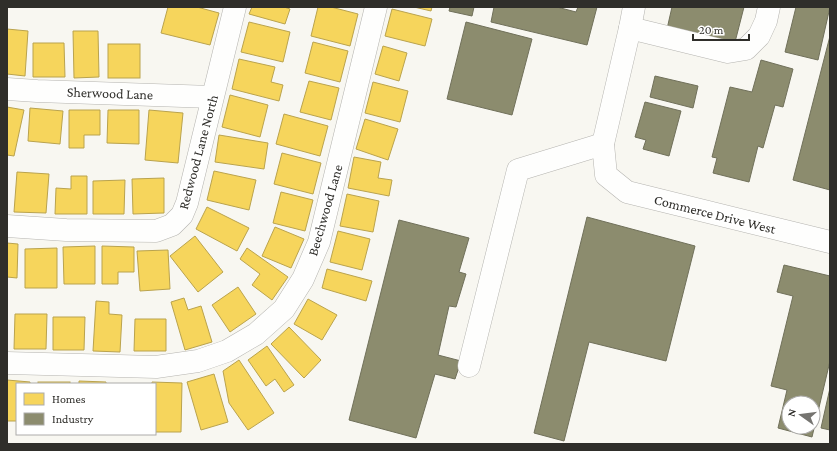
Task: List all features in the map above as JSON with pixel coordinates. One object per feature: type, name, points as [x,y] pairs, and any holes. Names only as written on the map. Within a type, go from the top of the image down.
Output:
[{"type":"street","name":"Redwood Lane North","points":[[7,226],[66,230],[156,231],[172,224],[182,215],[188,203],[212,96],[235,7]]},
{"type":"street","name":"Beechwood Lane","points":[[7,363],[156,367],[198,362],[228,351],[256,334],[284,309],[303,279],[319,242],[376,7]]},
{"type":"street","points":[[469,366],[518,170],[603,144],[634,7]]},
{"type":"street","points":[[630,28],[728,52],[746,49],[759,36],[766,21],[769,7]]},
{"type":"street","name":"Sherwood Lane","points":[[7,89],[212,96]]},
{"type":"street","name":"Commerce Drive West","points":[[603,144],[606,175],[627,192],[830,242]]},
{"type":"building: Homes","points":[[168,7],[197,7],[219,13],[210,45],[161,33]]},
{"type":"building: Homes","points":[[252,7],[284,7],[290,9],[285,24],[249,14]]},
{"type":"building: Homes","points":[[318,7],[331,7],[358,14],[350,46],[311,36]]},
{"type":"building: Homes","points":[[414,7],[432,7],[431,11]]},
{"type":"building: Homes","points":[[392,9],[432,19],[425,46],[385,36]]},
{"type":"building: Homes","points":[[249,22],[290,32],[283,62],[241,52]]},
{"type":"building: Homes","points":[[7,29],[28,31],[25,76],[7,74]]},
{"type":"building: Homes","points":[[73,31],[98,31],[99,77],[74,78]]},
{"type":"building: Homes","points":[[313,42],[348,51],[340,82],[305,73]]},
{"type":"building: Homes","points":[[33,43],[64,43],[65,77],[33,77]]},
{"type":"building: Homes","points":[[108,44],[140,44],[140,78],[108,78]]},
{"type":"building: Homes","points":[[383,46],[407,53],[399,81],[375,74]]},
{"type":"building: Homes","points":[[239,59],[275,67],[271,82],[283,85],[279,101],[232,89]]},
{"type":"building: Homes","points":[[309,81],[339,88],[331,120],[300,112]]},
{"type":"building: Homes","points":[[373,82],[408,91],[400,122],[365,113]]},
{"type":"building: Homes","points":[[230,95],[268,105],[260,137],[222,127]]},
{"type":"building: Homes","points":[[7,107],[24,110],[14,156],[7,155]]},
{"type":"building: Homes","points":[[30,108],[63,111],[60,144],[28,141]]},
{"type":"building: Homes","points":[[69,110],[100,110],[100,135],[84,135],[84,148],[69,148]]},
{"type":"building: Homes","points":[[108,110],[139,110],[139,144],[107,143]]},
{"type":"building: Homes","points":[[149,110],[183,113],[178,163],[145,160]]},
{"type":"building: Homes","points":[[284,114],[328,126],[320,156],[276,144]]},
{"type":"building: Homes","points":[[365,119],[398,129],[388,160],[356,149]]},
{"type":"building: Homes","points":[[219,135],[268,143],[264,169],[215,162]]},
{"type":"building: Homes","points":[[282,153],[321,163],[313,194],[274,184]]},
{"type":"building: Homes","points":[[354,157],[381,162],[378,178],[392,180],[389,196],[348,188]]},
{"type":"building: Homes","points":[[214,171],[256,180],[249,210],[207,200]]},
{"type":"building: Homes","points":[[17,172],[49,174],[46,213],[14,212]]},
{"type":"building: Homes","points":[[71,176],[87,176],[87,214],[55,214],[56,188],[71,189]]},
{"type":"building: Homes","points":[[164,178],[164,213],[133,214],[132,179]]},
{"type":"building: Homes","points":[[125,180],[124,214],[93,214],[93,181]]},
{"type":"building: Homes","points":[[281,192],[313,200],[305,231],[273,223]]},
{"type":"building: Homes","points":[[347,194],[379,201],[373,232],[340,226]]},
{"type":"building: Homes","points":[[207,207],[249,228],[237,251],[196,229]]},
{"type":"building: Homes","points":[[275,227],[304,239],[291,268],[262,256]]},
{"type":"building: Homes","points":[[338,231],[370,239],[362,270],[330,262]]},
{"type":"building: Homes","points":[[195,236],[223,272],[198,292],[170,256]]},
{"type":"building: Homes","points":[[7,243],[18,244],[17,278],[7,277]]},
{"type":"building: Homes","points":[[95,246],[95,284],[64,284],[63,247]]},
{"type":"building: Homes","points":[[102,246],[134,247],[134,272],[118,272],[118,284],[102,284]]},
{"type":"building: Homes","points":[[57,248],[57,288],[25,288],[25,249]]},
{"type":"building: Homes","points":[[247,248],[288,277],[272,300],[252,285],[260,274],[240,259]]},
{"type":"building: Homes","points":[[168,250],[170,289],[140,291],[137,251]]},
{"type":"building: Homes","points":[[327,269],[372,281],[366,301],[322,288]]},
{"type":"building: Homes","points":[[238,287],[256,314],[230,332],[212,305]]},
{"type":"building: Homes","points":[[184,298],[188,310],[201,306],[212,342],[185,350],[171,302]]},
{"type":"building: Homes","points":[[308,299],[337,315],[322,340],[294,324]]},
{"type":"building: Homes","points":[[96,301],[109,302],[109,314],[122,315],[120,352],[93,351]]},
{"type":"building: Homes","points":[[15,314],[47,314],[46,349],[14,349]]},
{"type":"building: Homes","points":[[53,317],[85,317],[84,350],[53,350]]},
{"type":"building: Homes","points":[[135,319],[166,319],[166,351],[134,351]]},
{"type":"building: Homes","points":[[289,327],[321,360],[304,378],[271,344]]},
{"type":"building: Homes","points":[[267,346],[294,385],[284,392],[275,379],[266,386],[248,360]]},
{"type":"building: Homes","points":[[239,360],[274,413],[248,430],[229,403],[223,371]]},
{"type":"building: Homes","points":[[214,374],[228,422],[201,430],[187,382]]},
{"type":"building: Homes","points":[[7,380],[30,382],[16,383],[16,421],[7,421]]},
{"type":"building: Homes","points":[[79,381],[106,382],[106,383],[79,383]]},
{"type":"building: Homes","points":[[38,382],[70,382],[70,383]]},
{"type":"building: Homes","points":[[152,382],[182,383],[181,432],[156,432],[156,383]]},
{"type":"building: Industry","points":[[450,7],[474,7],[472,16],[449,11]]},
{"type":"building: Industry","points":[[494,7],[557,7],[576,12],[578,7],[597,7],[587,45],[491,22]]},
{"type":"building: Industry","points":[[672,7],[744,7],[734,46],[667,29]]},
{"type":"building: Industry","points":[[796,7],[830,7],[818,60],[785,52]]},
{"type":"building: Industry","points":[[466,22],[532,39],[512,115],[447,99]]},
{"type":"building: Industry","points":[[830,36],[830,190],[793,180]]},
{"type":"building: Industry","points":[[761,60],[793,69],[783,107],[775,105],[763,148],[758,146],[749,182],[713,173],[717,158],[712,157],[730,87],[752,92]]},
{"type":"building: Industry","points":[[655,76],[698,86],[693,108],[650,97]]},
{"type":"building: Industry","points":[[645,102],[681,111],[669,156],[643,149],[646,140],[635,137]]},
{"type":"building: Industry","points":[[587,217],[695,246],[666,361],[589,342],[564,441],[534,433]]},
{"type":"building: Industry","points":[[399,220],[469,238],[459,272],[466,274],[456,307],[449,306],[438,355],[461,361],[455,379],[435,374],[416,438],[349,420]]},
{"type":"building: Industry","points":[[784,265],[830,276],[830,361],[821,399],[821,395],[786,395],[787,390],[771,386],[793,296],[777,292]]},
{"type":"building: Industry","points":[[830,388],[830,430],[821,428]]},
{"type":"building: Industry","points":[[781,415],[781,429],[778,428]]}]
